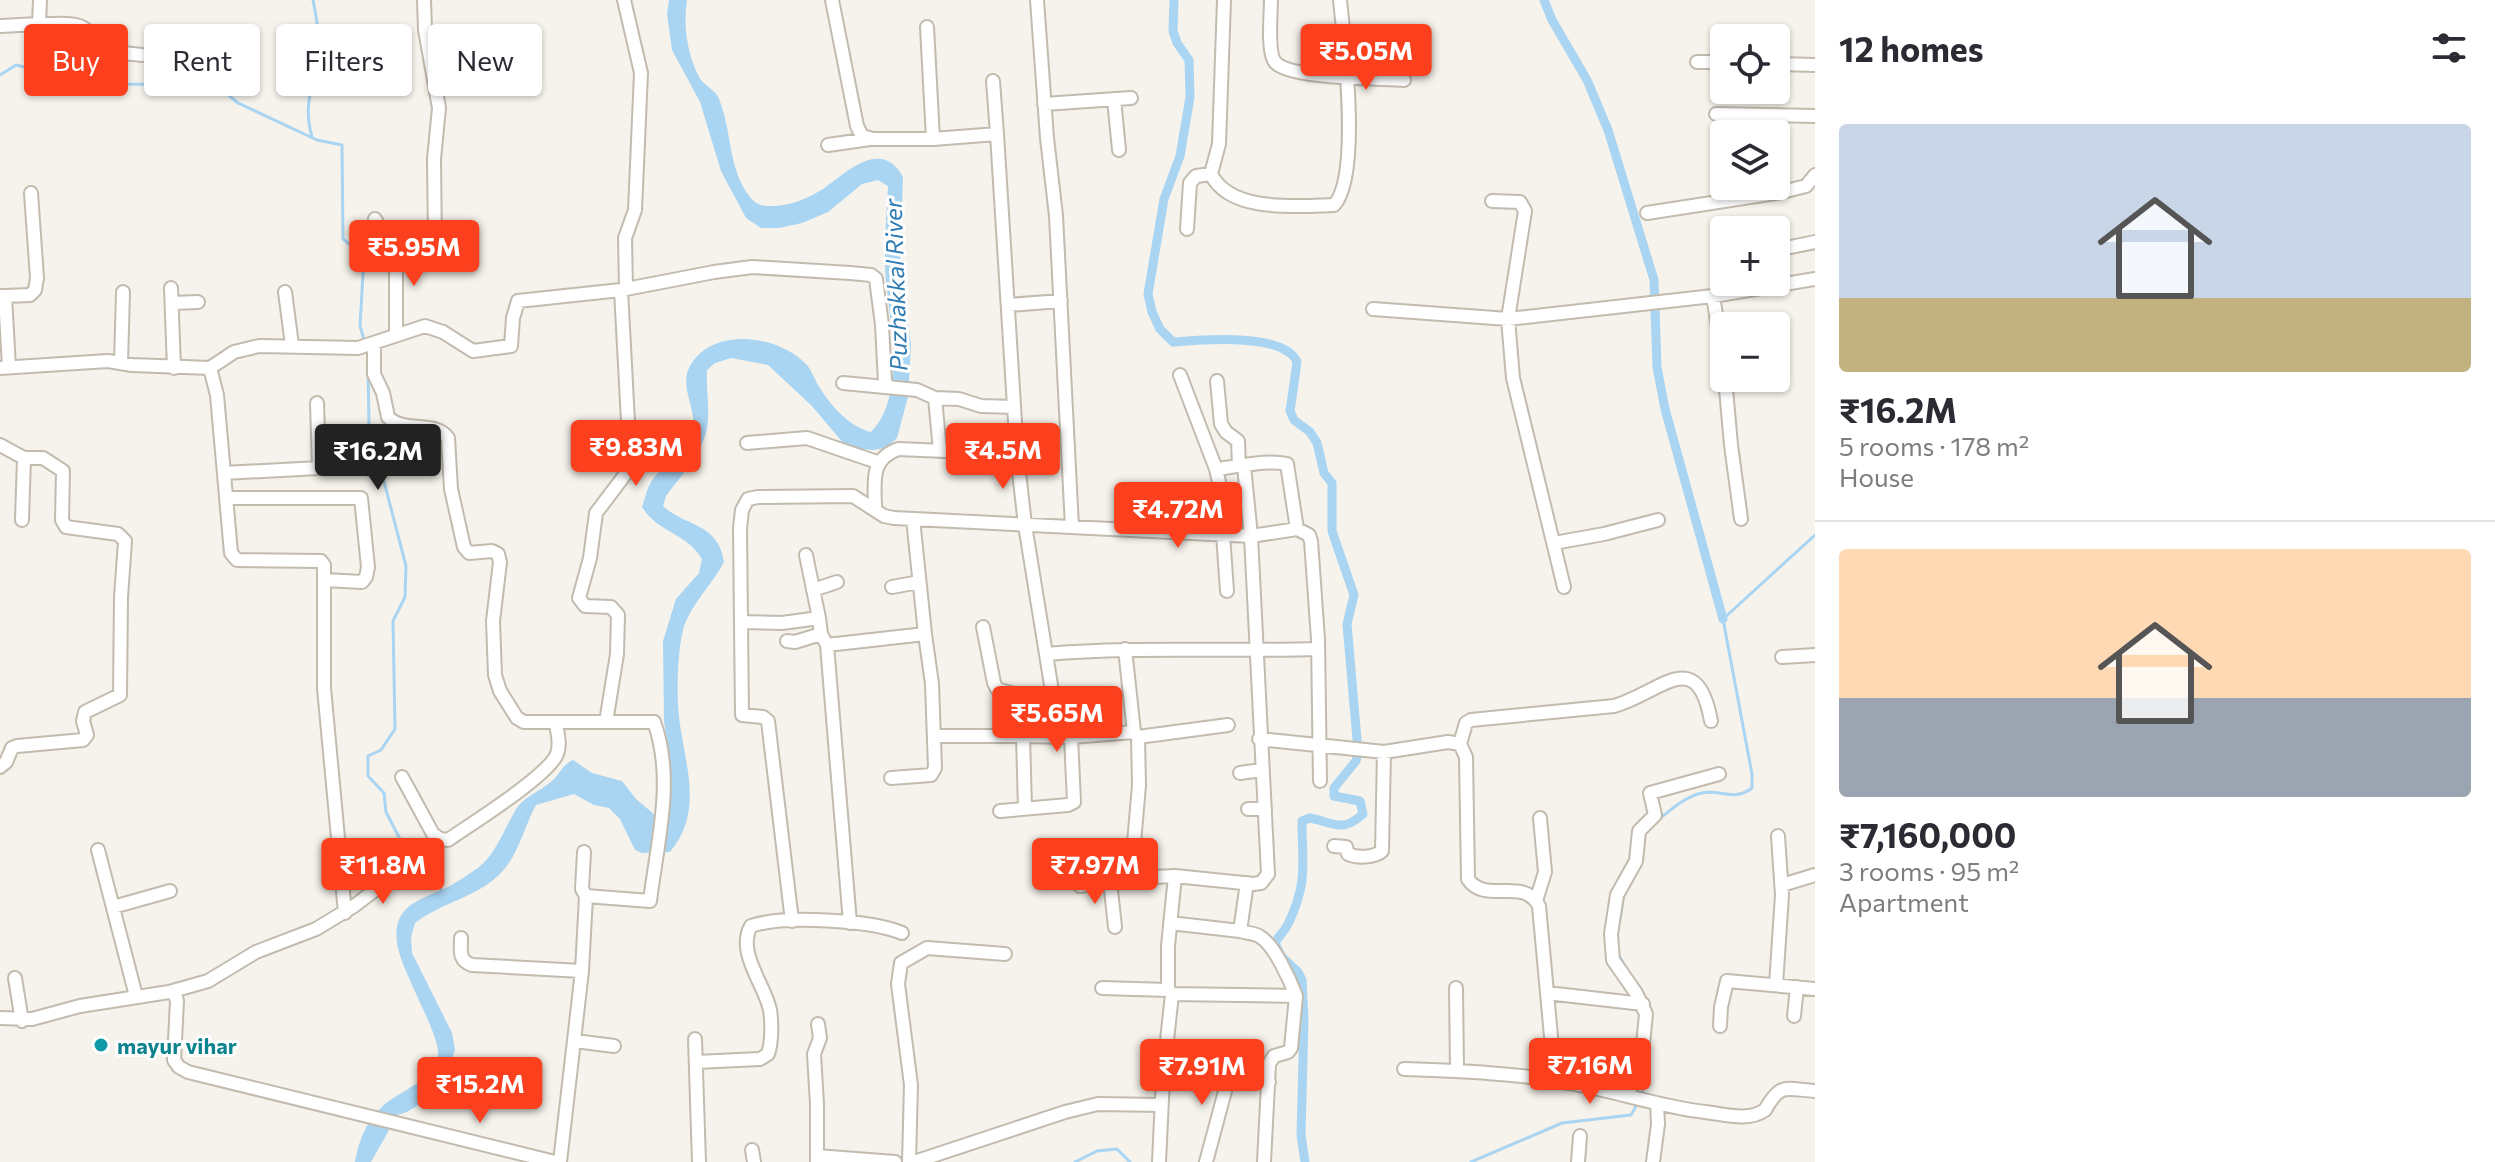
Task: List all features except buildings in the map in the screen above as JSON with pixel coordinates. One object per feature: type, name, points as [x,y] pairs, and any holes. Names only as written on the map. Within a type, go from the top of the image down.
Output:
[{"type":"street","points":[[39,24],[40,0]]},
{"type":"street","points":[[396,255],[426,254],[433,250],[435,241],[434,159],[439,108],[425,30],[424,0]]},
{"type":"street","points":[[606,722],[617,654],[618,615],[611,607],[585,606],[579,598],[590,558],[596,513],[627,472],[630,459],[625,238],[635,210],[641,73],[624,0]]},
{"type":"street","points":[[832,0],[857,126],[862,136],[873,139]]},
{"type":"street","points":[[1037,0],[1056,216],[1072,527]]},
{"type":"street","points":[[1224,0],[1219,144],[1211,174],[1217,186],[1229,195],[1253,203],[1334,205],[1343,185],[1350,121],[1340,0]]},
{"type":"street","points":[[1271,0],[1271,55],[1275,64],[1317,75],[1404,80]]},
{"type":"street","points":[[0,26],[24,25]]},
{"type":"street","points":[[927,27],[933,139]]},
{"type":"street","points":[[128,54],[142,55]]},
{"type":"street","points":[[1697,62],[1710,62]]},
{"type":"street","points":[[1790,64],[1815,65]]},
{"type":"street","points":[[993,81],[1017,454],[1025,525],[1051,685]]},
{"type":"street","points":[[1044,104],[1131,98]]},
{"type":"street","points":[[1114,99],[1119,150]]},
{"type":"street","points":[[1716,114],[1815,116]]},
{"type":"street","points":[[828,145],[873,139],[933,139],[997,134]]},
{"type":"street","points":[[1187,229],[1190,183],[1196,176],[1211,174]]},
{"type":"street","points":[[1647,213],[1782,192],[1806,186],[1815,175]]},
{"type":"street","points":[[31,193],[37,278],[35,290],[30,295],[2,296],[4,368],[87,361],[210,368],[234,352],[259,346],[292,345],[326,349],[367,345],[425,326],[443,332],[473,351],[511,346],[518,301],[624,289],[752,267],[871,275],[878,285],[885,382],[889,387]]},
{"type":"street","points":[[1492,201],[1520,202],[1525,211],[1508,319],[1513,378],[1564,587]]},
{"type":"street","points":[[375,219],[396,255],[396,334]]},
{"type":"street","points":[[1790,247],[1815,242]]},
{"type":"street","points":[[1790,282],[1815,279]]},
{"type":"street","points":[[171,288],[174,368]]},
{"type":"street","points":[[121,363],[123,292]]},
{"type":"street","points":[[285,292],[292,345]]},
{"type":"street","points":[[1373,309],[1508,319],[1713,296],[1716,312]]},
{"type":"street","points":[[1008,305],[1061,301]]},
{"type":"street","points":[[172,303],[198,302]]},
{"type":"street","points":[[367,345],[376,381],[392,422],[438,431],[448,438],[451,489],[464,547],[469,553],[492,551],[498,554],[500,562],[493,621],[495,675],[500,691],[517,718],[524,722],[556,723],[654,722],[662,744],[664,793],[650,901],[586,896]]},
{"type":"street","points":[[210,368],[217,395],[228,545],[237,560],[321,561],[324,565],[325,700],[345,913]]},
{"type":"street","points":[[1180,375],[1216,469],[1227,535],[1227,591]]},
{"type":"street","points":[[1080,886],[1131,878],[1175,876],[1261,883],[1268,874],[1251,536],[1238,441],[1221,424],[1217,381]]},
{"type":"street","points":[[843,383],[917,390],[935,398],[959,399],[981,406],[1014,407]]},
{"type":"street","points":[[1726,392],[1741,519]]},
{"type":"street","points":[[935,398],[940,451]]},
{"type":"street","points":[[317,403],[319,468]]},
{"type":"street","points":[[747,443],[807,438],[877,462]]},
{"type":"street","points":[[0,445],[24,458],[43,458],[63,471],[62,520],[66,527],[118,534],[125,541],[120,695],[85,712],[86,738],[83,740],[17,746],[12,748],[6,762],[0,767]]},
{"type":"street","points":[[875,509],[877,462],[884,454],[898,449],[1017,454]]},
{"type":"street","points":[[224,473],[345,467],[346,452]]},
{"type":"street","points":[[22,520],[24,458]]},
{"type":"street","points":[[1216,469],[1287,464],[1297,529]]},
{"type":"street","points":[[792,921],[768,721],[763,717],[742,715],[740,528],[742,510],[748,499],[853,496],[884,516],[913,519],[1251,536],[1297,529],[1309,535],[1311,541],[1318,649],[1320,781]]},
{"type":"street","points":[[226,498],[361,498],[368,567],[366,577],[362,582],[325,580]]},
{"type":"street","points":[[891,778],[921,777],[934,772],[935,736],[913,519]]},
{"type":"street","points":[[1554,543],[1658,520]]},
{"type":"street","points":[[806,555],[824,640],[850,923]]},
{"type":"street","points":[[813,590],[837,582]]},
{"type":"street","points":[[892,587],[919,582]]},
{"type":"street","points":[[741,622],[782,623],[819,618]]},
{"type":"street","points":[[983,627],[997,689],[1012,693],[1021,701],[1025,809]]},
{"type":"street","points":[[787,641],[925,634]]},
{"type":"street","points":[[1046,654],[1125,649],[1318,649]]},
{"type":"street","points":[[1125,649],[1139,785],[1131,878]]},
{"type":"street","points":[[1782,657],[1815,655]]},
{"type":"street","points":[[1555,1080],[1534,896],[1522,891],[1484,891],[1473,887],[1468,879],[1466,757],[1460,744],[1466,723],[1471,720],[1614,706],[1682,678],[1693,681],[1702,690],[1711,721]]},
{"type":"street","points":[[402,777],[433,834],[448,840],[524,788],[556,757],[559,743],[556,723]]},
{"type":"street","points":[[935,736],[1071,737],[1228,725]]},
{"type":"street","points":[[1000,811],[1074,802],[1071,737]]},
{"type":"street","points":[[1259,739],[1384,752],[1448,742],[1460,744]]},
{"type":"street","points":[[1334,846],[1346,847],[1348,854],[1354,856],[1376,856],[1382,851],[1384,752]]},
{"type":"street","points":[[1240,773],[1262,770]]},
{"type":"street","points":[[1629,1096],[1641,1064],[1647,1024],[1643,1004],[1613,960],[1611,934],[1617,895],[1636,861],[1639,831],[1655,815],[1649,794],[1719,774]]},
{"type":"street","points":[[1248,809],[1265,809]]},
{"type":"street","points":[[1536,901],[1545,872],[1540,818]]},
{"type":"street","points":[[1776,985],[1782,885],[1778,836]]},
{"type":"street","points":[[98,850],[136,996]]},
{"type":"street","points":[[169,992],[175,994],[177,1001],[174,1060],[179,1067],[557,1162],[582,971],[586,896],[582,889],[584,852]]},
{"type":"street","points":[[0,1018],[22,1021],[136,996],[169,992],[208,981],[256,952],[316,929],[345,913],[400,871]]},
{"type":"street","points":[[1782,885],[1815,875]]},
{"type":"street","points":[[1159,1162],[1175,876]]},
{"type":"street","points":[[1110,881],[1115,927]]},
{"type":"street","points":[[1240,931],[1247,883]]},
{"type":"street","points":[[113,907],[170,891]]},
{"type":"street","points":[[696,1062],[760,1059],[768,1054],[770,1012],[750,958],[748,931],[751,926],[792,921],[850,923],[888,927],[902,933]]},
{"type":"street","points":[[1170,923],[1257,935],[1267,943],[1285,970],[1296,996],[1291,1048],[1271,1058],[1264,1162]]},
{"type":"street","points":[[461,938],[460,955],[472,965],[582,971]]},
{"type":"street","points":[[1005,954],[927,948],[901,963],[898,984],[911,1085],[911,1162],[1098,1104],[1161,1105]]},
{"type":"street","points":[[15,978],[22,1021]]},
{"type":"street","points":[[1720,1026],[1727,981],[1815,989]]},
{"type":"street","points":[[1794,1016],[1797,987]]},
{"type":"street","points":[[1102,988],[1296,996]]},
{"type":"street","points":[[1456,988],[1457,1070]]},
{"type":"street","points":[[1547,993],[1643,1004]]},
{"type":"street","points":[[818,1024],[820,1038],[814,1054],[817,1159],[895,1162]]},
{"type":"street","points":[[695,1039],[699,1162]]},
{"type":"street","points":[[575,1041],[614,1046]]},
{"type":"street","points":[[1404,1069],[1457,1070],[1555,1080],[1652,1103],[1747,1117],[1765,1110],[1779,1090],[1815,1091]]},
{"type":"street","points":[[1163,1078],[1269,1082]]},
{"type":"street","points":[[1206,1162],[1228,1080]]},
{"type":"street","points":[[1652,1103],[1658,1124],[1653,1162]]},
{"type":"street","points":[[1578,1162],[1580,1136]]},
{"type":"water","name":"Puzhakkal River","points":[[669,0],[687,0],[686,29],[692,58],[699,77],[719,99],[738,175],[755,202],[771,206],[798,201],[823,189],[863,162],[874,159],[894,165],[903,177],[900,262],[911,345],[908,397],[897,438],[886,448],[873,450],[844,444],[812,406],[768,365],[731,358],[715,363],[707,370],[708,420],[703,441],[693,461],[666,496],[663,506],[708,532],[721,549],[724,562],[691,612],[681,638],[678,704],[690,799],[688,817],[681,835],[670,852],[642,853],[635,850],[620,819],[609,808],[594,805],[574,794],[536,805],[515,853],[497,877],[415,923],[411,937],[412,953],[452,1033],[455,1050],[442,1090],[407,1112],[394,1116],[371,1162],[355,1162],[373,1116],[385,1104],[424,1078],[438,1057],[434,1035],[397,943],[399,920],[404,912],[418,900],[448,887],[479,867],[495,848],[519,805],[551,782],[573,760],[592,773],[622,781],[636,799],[655,815],[667,814],[671,765],[664,721],[663,641],[676,599],[699,573],[702,559],[689,544],[656,522],[642,507],[654,477],[684,448],[692,433],[693,417],[686,384],[689,368],[712,345],[728,340],[762,341],[778,346],[806,364],[840,414],[871,432],[883,416],[890,396],[893,353],[885,266],[888,186],[878,180],[862,184],[828,212],[802,223],[761,228],[746,218],[721,171],[700,102],[672,50],[667,14]]},
{"type":"waterway","points":[[312,137],[308,113],[318,44],[313,0]]},
{"type":"waterway","points":[[1174,0],[1173,31],[1189,60],[1190,97],[1180,156],[1164,199],[1148,294],[1152,312],[1160,329],[1173,342],[1259,342],[1289,352],[1297,362],[1290,411],[1294,420],[1310,432],[1317,443],[1324,473],[1332,483],[1332,531],[1354,595],[1347,624],[1358,751],[1356,761],[1334,788],[1334,796],[1360,801],[1363,814],[1344,825],[1310,818],[1302,821],[1303,872],[1299,895],[1288,925],[1275,943],[1281,956],[1302,980],[1301,1135],[1305,1162]]},
{"type":"waterway","points":[[1544,0],[1552,20],[1587,80],[1608,130],[1654,280],[1657,367],[1665,409],[1723,619]]},
{"type":"waterway","points":[[0,75],[16,65],[58,75],[92,72],[126,84],[175,85],[225,92],[238,103],[317,140],[342,145],[343,239],[364,256],[360,326],[364,340]]},
{"type":"waterway","points":[[368,367],[369,424],[406,566],[405,597],[393,621],[395,729],[381,750],[368,756],[368,776],[384,793],[386,812],[416,870],[438,883],[442,892]]},
{"type":"waterway","points":[[1657,821],[1690,797],[1709,792],[1733,795],[1752,788],[1723,619],[1815,535]]},
{"type":"waterway","points":[[1642,858],[1644,842]]},
{"type":"waterway","points":[[1617,937],[1624,894]]},
{"type":"waterway","points":[[1617,952],[1627,970]]},
{"type":"waterway","points":[[1642,1095],[1644,1074]]},
{"type":"waterway","points":[[1471,1162],[1562,1123],[1631,1115],[1639,1101]]},
{"type":"waterway","points":[[1075,1162],[1097,1151],[1117,1149],[1130,1162]]},
{"type":"place","name":"mayur vihar","points":[[101,1045]]}]
